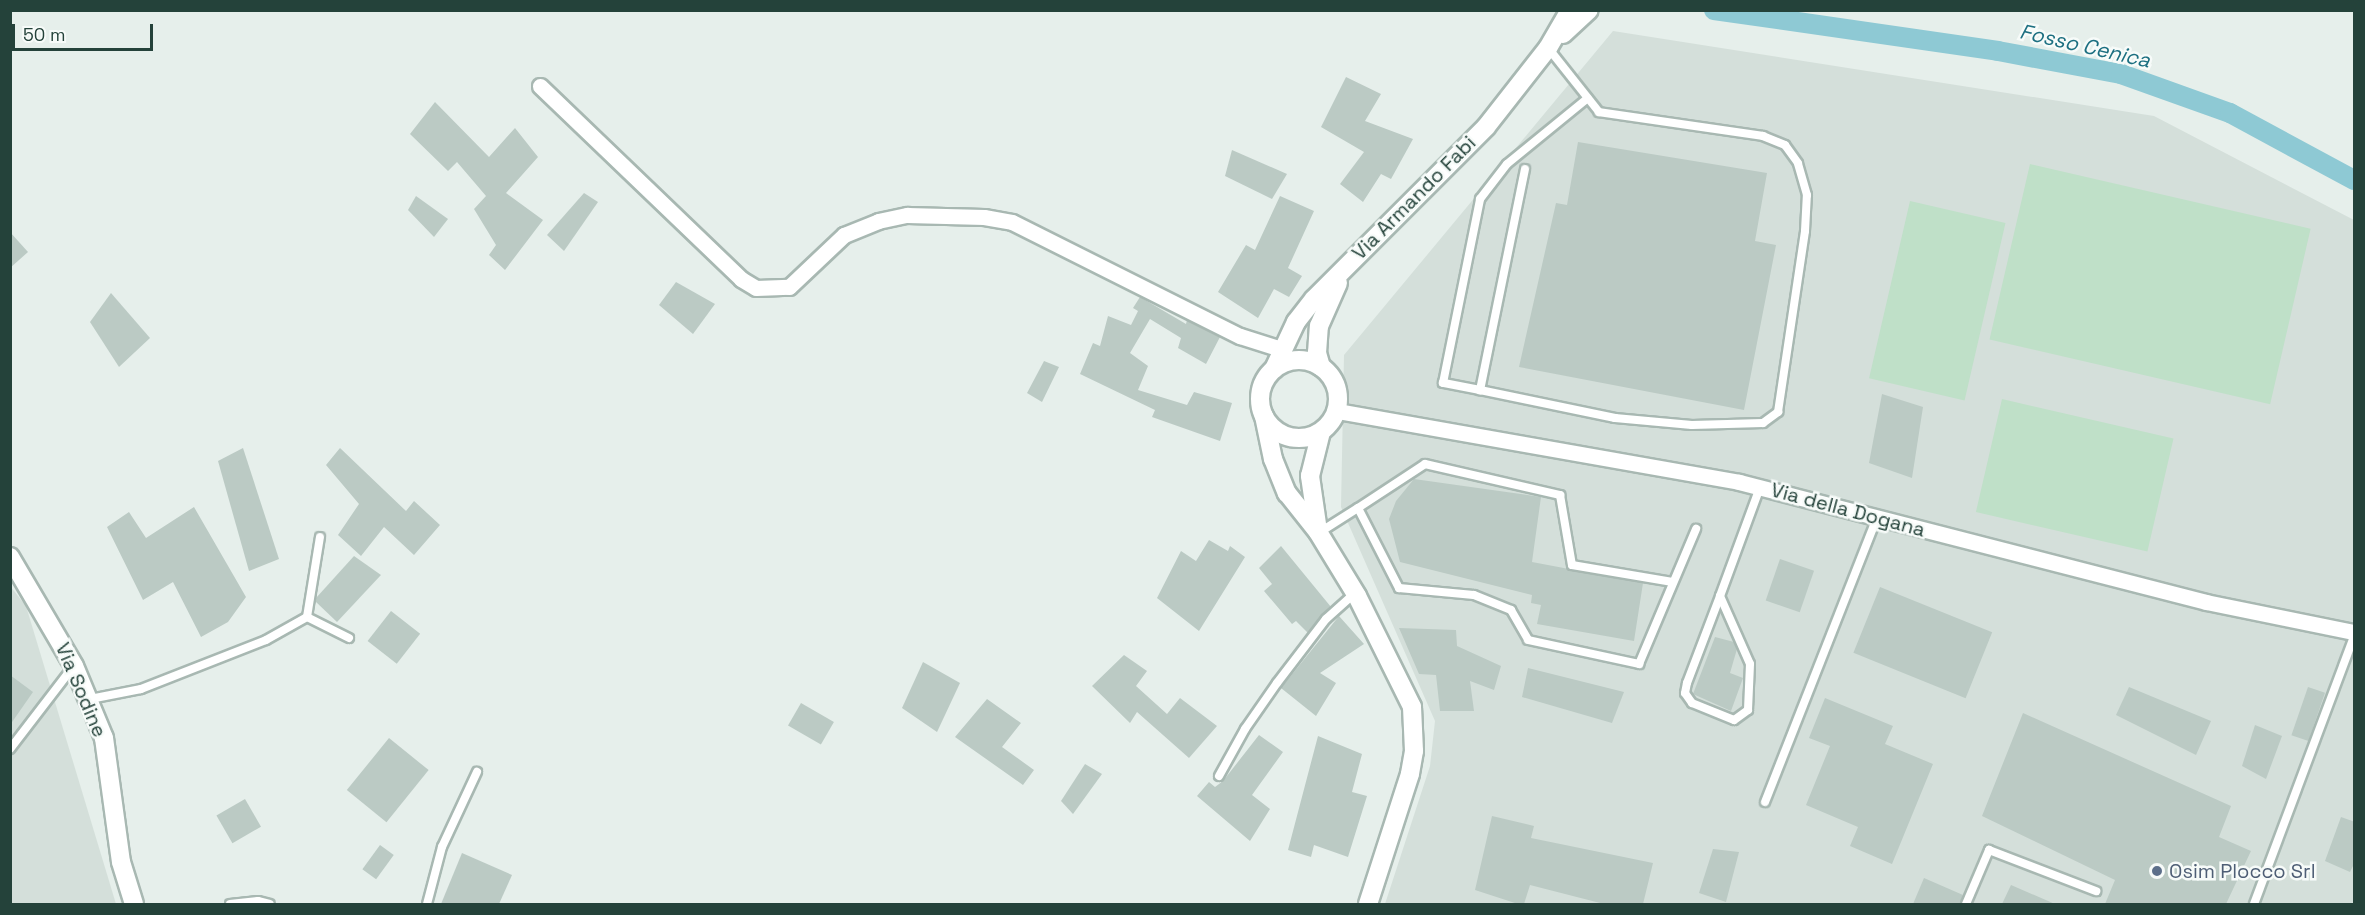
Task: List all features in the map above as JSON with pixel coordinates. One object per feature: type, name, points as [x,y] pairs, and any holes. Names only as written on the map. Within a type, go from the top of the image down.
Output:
[{"type":"street","name":"Via Armando Fabi","points":[[1548,48],[1589,10]]},
{"type":"street","name":"Via Armando Fabi","points":[[1274,369],[1281,349],[1314,299],[1486,127],[1548,48],[1569,12]]},
{"type":"street","points":[[540,86],[741,279],[756,288],[789,287],[844,235],[878,220],[907,215],[984,217],[1012,222],[1240,336],[1281,349]]},
{"type":"street","points":[[1318,532],[1310,476],[1321,432],[1337,411],[1336,386],[1321,367],[1317,353],[1319,326],[1350,263]]},
{"type":"street","points":[[1321,367],[1297,360],[1274,369],[1262,391],[1264,416],[1274,459],[1287,493],[1318,532],[1354,593],[1412,707],[1415,728],[1410,774],[1368,904]]},
{"type":"street","name":"Via della Dogana","points":[[1337,411],[1760,487],[2206,602],[2355,634]]},
{"type":"street","points":[[1264,416],[1272,427],[1289,436],[1309,437],[1321,432]]},
{"type":"street","name":"Via Sodine","points":[[10,557],[74,666],[90,699],[104,738],[121,862],[134,904]]},
{"type":"lane","points":[[1548,48],[1588,98],[1599,112],[1763,136],[1785,145],[1798,163],[1807,195],[1805,231],[1778,412],[1763,423],[1692,425],[1615,418],[1443,383],[1480,199],[1507,164],[1588,98]]},
{"type":"lane","points":[[1480,390],[1525,169]]},
{"type":"lane","points":[[1318,532],[1425,464],[1560,495],[1572,565],[1673,582]]},
{"type":"lane","points":[[1720,596],[1750,664],[1748,710],[1734,720],[1692,703],[1685,693],[1720,596],[1760,487]]},
{"type":"lane","points":[[1358,508],[1399,588],[1474,595],[1511,610],[1528,640],[1639,663],[1696,529]]},
{"type":"lane","points":[[1766,802],[1877,518]]},
{"type":"lane","points":[[307,617],[320,537]]},
{"type":"lane","points":[[1219,776],[1245,729],[1277,683],[1326,619],[1354,593]]},
{"type":"lane","points":[[307,617],[349,638]]},
{"type":"lane","points":[[90,699],[141,689],[266,640],[307,617]]},
{"type":"lane","points":[[2254,904],[2355,634]]},
{"type":"lane","points":[[10,749],[74,666]]},
{"type":"lane","points":[[427,904],[442,848],[477,772]]},
{"type":"lane","points":[[1966,904],[1989,850],[2096,891]]},
{"type":"lane","points":[[230,904],[258,901],[270,904]]},
{"type":"shaded area","points":[[1613,31],[2154,116],[2354,220],[2354,904],[1385,904],[1430,766],[1435,721],[1341,507],[1344,355]]},
{"type":"shaded area","points":[[10,586],[26,606],[116,904],[11,904]]},
{"type":"green space","points":[[2030,164],[2311,229],[2270,404],[1990,339]]},
{"type":"green space","points":[[1910,201],[2005,223],[1965,400],[1869,378]]},
{"type":"green space","points":[[2002,399],[2173,439],[2147,552],[1976,512]]},
{"type":"building","points":[[1346,77],[1381,94],[1365,121],[1413,139],[1391,179],[1381,174],[1363,202],[1340,184],[1364,152],[1321,127]]},
{"type":"building","points":[[435,102],[489,157],[515,128],[538,157],[506,193],[543,220],[505,270],[489,255],[496,245],[474,209],[486,196],[457,162],[448,171],[410,134]]},
{"type":"building","points":[[1578,142],[1767,173],[1755,241],[1776,245],[1744,410],[1519,367],[1556,203],[1567,205]]},
{"type":"building","points":[[1232,150],[1287,174],[1272,199],[1225,176]]},
{"type":"building","points":[[584,193],[598,202],[564,251],[547,235]]},
{"type":"building","points":[[416,196],[448,219],[434,237],[408,210]]},
{"type":"building","points":[[1280,196],[1314,211],[1288,268],[1302,276],[1289,297],[1274,289],[1258,318],[1218,292],[1246,245],[1255,250]]},
{"type":"building","points":[[10,232],[28,252],[10,268]]},
{"type":"building","points":[[676,282],[715,304],[693,334],[659,305]]},
{"type":"building","points":[[111,293],[150,338],[119,367],[90,322]]},
{"type":"building","points":[[1140,297],[1186,324],[1187,320],[1220,337],[1206,364],[1178,348],[1181,338],[1150,319],[1130,353],[1148,366],[1138,390],[1187,405],[1194,392],[1232,403],[1220,441],[1152,417],[1155,410],[1080,374],[1093,343],[1100,346],[1108,316],[1131,325],[1138,311],[1133,308]]},
{"type":"building","points":[[1044,361],[1059,367],[1042,402],[1027,393]]},
{"type":"building","points":[[1882,394],[1923,407],[1912,478],[1869,463]]},
{"type":"building","points":[[243,448],[279,559],[249,571],[218,461]]},
{"type":"building","points":[[340,448],[406,511],[414,501],[440,525],[414,555],[384,527],[361,556],[338,535],[359,504],[326,465]]},
{"type":"building","points":[[1414,479],[1541,497],[1532,562],[1643,583],[1634,641],[1537,624],[1541,605],[1531,603],[1532,595],[1400,562],[1389,519],[1396,501]]},
{"type":"building","points":[[194,507],[246,597],[228,622],[201,637],[173,582],[143,600],[107,527],[129,512],[146,538]]},
{"type":"building","points":[[1209,540],[1228,551],[1230,546],[1245,557],[1199,631],[1157,598],[1181,551],[1196,561]]},
{"type":"building","points":[[1281,546],[1331,607],[1308,633],[1296,621],[1292,624],[1264,591],[1272,584],[1259,568]]},
{"type":"building","points":[[354,556],[381,575],[337,622],[316,602],[316,598]]},
{"type":"building","points":[[1780,559],[1814,571],[1800,612],[1766,601]]},
{"type":"building","points":[[1880,587],[1992,632],[1966,698],[1853,653]]},
{"type":"building","points":[[391,611],[420,634],[397,664],[368,641]]},
{"type":"building","points":[[1339,616],[1364,644],[1320,673],[1336,683],[1316,716],[1281,688]]},
{"type":"building","points":[[1399,628],[1456,630],[1457,646],[1501,666],[1494,690],[1470,681],[1474,711],[1440,711],[1436,675],[1419,674]]},
{"type":"building","points":[[1715,637],[1734,642],[1737,649],[1730,673],[1743,678],[1731,711],[1693,694]]},
{"type":"building","points":[[1124,655],[1147,671],[1136,686],[1167,714],[1180,698],[1217,726],[1189,758],[1137,712],[1130,723],[1092,686]]},
{"type":"building","points":[[923,662],[960,683],[937,732],[902,708]]},
{"type":"building","points":[[1528,668],[1624,692],[1612,723],[1522,697]]},
{"type":"building","points":[[10,675],[33,692],[10,725]]},
{"type":"building","points":[[2129,687],[2211,721],[2196,755],[2116,715]]},
{"type":"building","points":[[2308,687],[2325,693],[2308,741],[2291,735]]},
{"type":"building","points":[[1825,698],[1893,726],[1885,744],[1933,764],[1892,864],[1850,846],[1858,827],[1806,805],[1830,746],[1809,738]]},
{"type":"building","points":[[987,699],[1021,723],[1002,747],[1034,770],[1023,785],[955,737]]},
{"type":"building","points":[[801,703],[834,722],[821,745],[788,726]]},
{"type":"building","points":[[2023,713],[2231,806],[2219,837],[2251,851],[2226,904],[2105,904],[2115,880],[1982,816]]},
{"type":"building","points":[[2255,725],[2282,736],[2266,779],[2242,766]]},
{"type":"building","points":[[1259,735],[1283,752],[1252,795],[1270,809],[1250,841],[1197,796],[1209,782],[1215,787],[1223,781]]},
{"type":"building","points":[[1318,736],[1362,754],[1352,792],[1367,796],[1348,857],[1314,845],[1311,857],[1288,850]]},
{"type":"building","points":[[389,738],[429,770],[386,822],[347,790]]},
{"type":"building","points":[[1085,764],[1102,774],[1073,814],[1061,801]]},
{"type":"building","points":[[245,799],[261,827],[232,843],[216,816]]},
{"type":"building","points":[[1492,816],[1534,826],[1531,838],[1653,863],[1643,904],[1604,904],[1530,885],[1524,904],[1518,904],[1475,890]]},
{"type":"building","points":[[2341,817],[2355,822],[2355,862],[2350,872],[2325,861]]},
{"type":"building","points":[[380,845],[394,855],[376,879],[362,869]]},
{"type":"building","points":[[1713,849],[1739,852],[1726,902],[1699,893]]},
{"type":"building","points":[[462,853],[512,875],[499,904],[441,904]]},
{"type":"building","points":[[1924,878],[1963,895],[1960,904],[1913,904]]},
{"type":"building","points":[[2011,885],[2055,904],[2002,904]]},
{"type":"waterway","name":"Fosso Cenica","points":[[1714,10],[1998,51],[2121,74],[2230,113],[2354,180]]},
{"type":"place","name":"Osim Plocco Srl","points":[[2157,871]]}]
